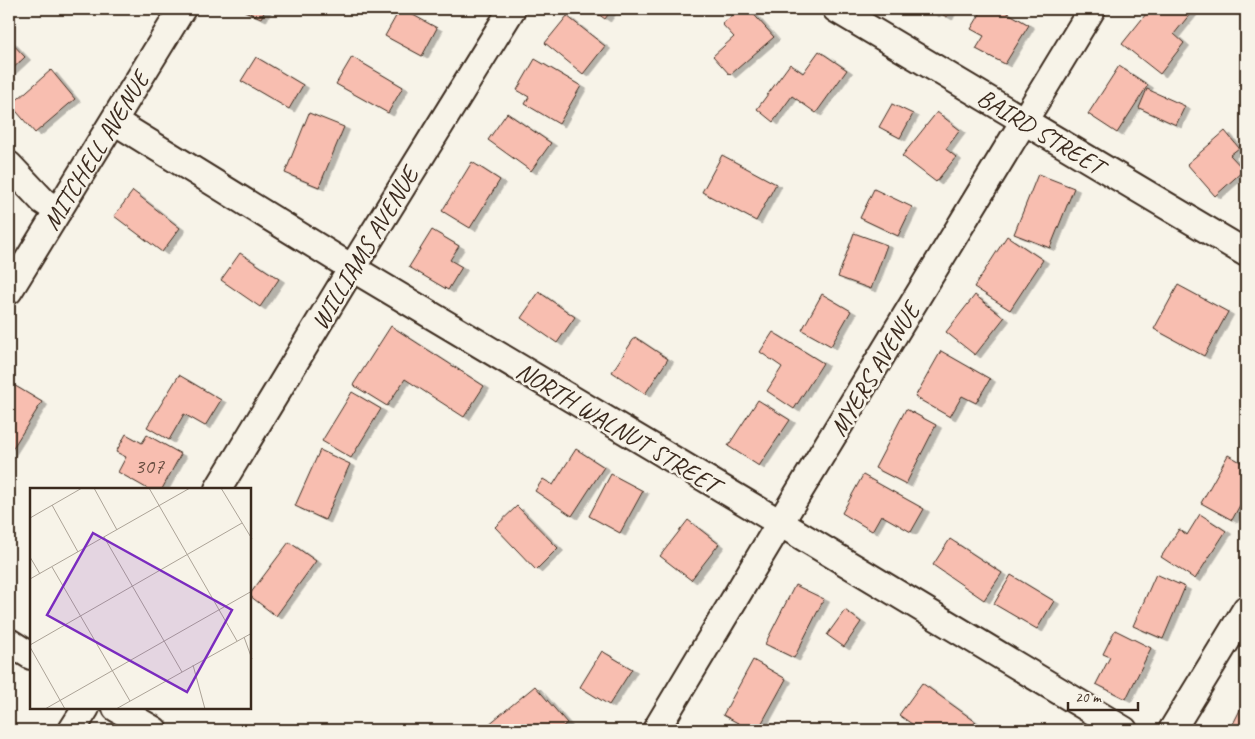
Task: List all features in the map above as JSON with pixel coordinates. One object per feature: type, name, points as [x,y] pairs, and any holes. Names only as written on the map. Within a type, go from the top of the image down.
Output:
[{"type":"street","name":"MITCHELL AVENUE","points":[[9,291],[182,9]]},
{"type":"street","name":"WILLIAMS AVENUE","points":[[219,488],[512,9]]},
{"type":"street","name":"BAIRD STREET","points":[[836,9],[1246,253]]},
{"type":"street","name":"MYERS AVENUE","points":[[656,730],[1092,9]]},
{"type":"street","name":"NORTH WALNUT STREET","points":[[114,120],[352,268],[1124,730]]},
{"type":"street","points":[[9,165],[42,201],[58,211]]},
{"type":"street","points":[[1172,730],[1246,609]]},
{"type":"street","points":[[9,642],[30,655]]},
{"type":"street","points":[[72,730],[85,709]]},
{"type":"street","points":[[118,709],[154,730]]},
{"type":"building","points":[[240,9],[266,9],[261,18]]},
{"type":"building","points":[[400,9],[437,28],[422,56],[385,36]]},
{"type":"building","points":[[591,9],[612,9],[605,19]]},
{"type":"building","points":[[740,9],[749,9],[774,37],[730,75],[713,56],[734,37],[722,24]]},
{"type":"building","points":[[926,9],[951,9],[947,17],[936,11],[934,14]]},
{"type":"building","points":[[983,9],[1001,9],[1029,25],[1005,64],[976,49],[984,36],[971,29]]},
{"type":"building","points":[[1150,9],[1194,9],[1174,34],[1184,43],[1160,74],[1122,44]]},
{"type":"building","points":[[567,16],[605,46],[583,74],[545,43]]},
{"type":"building","points":[[9,40],[25,57],[9,72]]},
{"type":"building","points":[[819,51],[847,70],[816,113],[792,96],[773,122],[757,109],[790,64],[803,73]]},
{"type":"building","points":[[256,57],[303,85],[289,109],[241,81]]},
{"type":"building","points":[[352,57],[403,87],[388,113],[336,84]]},
{"type":"building","points":[[535,59],[581,86],[559,124],[525,104],[529,97],[517,90]]},
{"type":"building","points":[[1119,66],[1148,85],[1117,133],[1088,114]]},
{"type":"building","points":[[51,70],[75,99],[35,133],[11,105]]},
{"type":"building","points":[[1147,89],[1185,106],[1176,125],[1139,108]]},
{"type":"building","points":[[892,104],[913,114],[900,138],[879,127]]},
{"type":"building","points":[[937,112],[960,130],[946,149],[956,157],[936,182],[902,156]]},
{"type":"building","points":[[309,113],[344,127],[319,187],[285,173]]},
{"type":"building","points":[[507,113],[551,143],[531,171],[488,140]]},
{"type":"building","points":[[1225,131],[1239,148],[1230,155],[1244,170],[1215,196],[1187,164]]},
{"type":"building","points":[[722,155],[776,184],[756,221],[702,192]]},
{"type":"building","points":[[472,162],[500,180],[470,228],[442,211]]},
{"type":"building","points":[[1038,174],[1074,188],[1050,248],[1014,234]]},
{"type":"building","points":[[874,189],[912,207],[898,236],[860,218]]},
{"type":"building","points":[[133,191],[180,228],[162,252],[114,216]]},
{"type":"building","points":[[432,230],[459,246],[450,260],[462,267],[448,290],[409,267]]},
{"type":"building","points":[[854,233],[887,245],[871,289],[838,277]]},
{"type":"building","points":[[1007,236],[1043,260],[1010,310],[974,287]]},
{"type":"building","points":[[240,253],[279,279],[260,307],[221,280]]},
{"type":"building","points":[[1178,285],[1228,312],[1204,356],[1154,329]]},
{"type":"building","points":[[539,292],[575,317],[557,343],[521,318]]},
{"type":"building","points":[[822,294],[851,311],[831,346],[802,330]]},
{"type":"building","points":[[975,295],[1004,318],[975,355],[946,332]]},
{"type":"building","points":[[391,326],[484,386],[464,417],[405,379],[387,406],[353,385]]},
{"type":"building","points":[[773,332],[823,363],[794,409],[767,391],[782,367],[760,352]]},
{"type":"building","points":[[635,337],[668,359],[645,394],[612,372]]},
{"type":"building","points":[[941,351],[990,379],[976,403],[962,396],[950,417],[915,397]]},
{"type":"building","points":[[179,375],[221,400],[205,426],[184,414],[169,440],[147,427]]},
{"type":"building","points":[[12,384],[42,402],[9,454],[9,390]]},
{"type":"building","points":[[352,392],[381,409],[351,458],[322,441]]},
{"type":"building","points":[[758,400],[790,420],[759,466],[728,446]]},
{"type":"building","points":[[906,409],[936,425],[906,484],[875,468]]},
{"type":"building","points":[[126,434],[142,443],[147,435],[181,454],[163,488],[146,488],[118,472],[126,457],[116,452]]},
{"type":"building","points":[[576,449],[604,467],[572,516],[535,491],[543,479],[553,485]]},
{"type":"building","points":[[320,450],[350,464],[325,520],[295,506]]},
{"type":"building","points":[[1228,455],[1246,465],[1246,494],[1232,520],[1201,503]]},
{"type":"building","points":[[611,474],[643,491],[620,533],[589,516]]},
{"type":"building","points":[[863,475],[924,509],[911,532],[881,515],[872,531],[842,513]]},
{"type":"building","points":[[517,506],[558,548],[536,570],[495,527]]},
{"type":"building","points":[[1200,514],[1226,531],[1195,579],[1161,557],[1179,529],[1187,535]]},
{"type":"building","points":[[688,520],[719,544],[691,580],[660,556]]},
{"type":"building","points":[[950,539],[1002,573],[984,600],[933,565]]},
{"type":"building","points":[[289,542],[316,561],[276,616],[251,597],[251,593]]},
{"type":"building","points":[[1156,574],[1185,587],[1163,639],[1133,626]]},
{"type":"building","points":[[1011,575],[1054,601],[1037,629],[994,604]]},
{"type":"building","points":[[795,585],[824,599],[794,658],[765,644]]},
{"type":"building","points":[[845,610],[861,622],[844,647],[827,635]]},
{"type":"building","points":[[1115,630],[1151,648],[1126,699],[1096,684],[1110,657],[1103,654]]},
{"type":"building","points":[[602,651],[632,669],[609,705],[580,687]]},
{"type":"building","points":[[753,660],[786,679],[758,730],[751,730],[723,715]]},
{"type":"building","points":[[922,683],[976,722],[970,730],[918,730],[899,715]]},
{"type":"building","points":[[535,686],[567,723],[559,730],[482,730]]},
{"type":"building","points":[[1246,698],[1246,730],[1230,730]]}]
